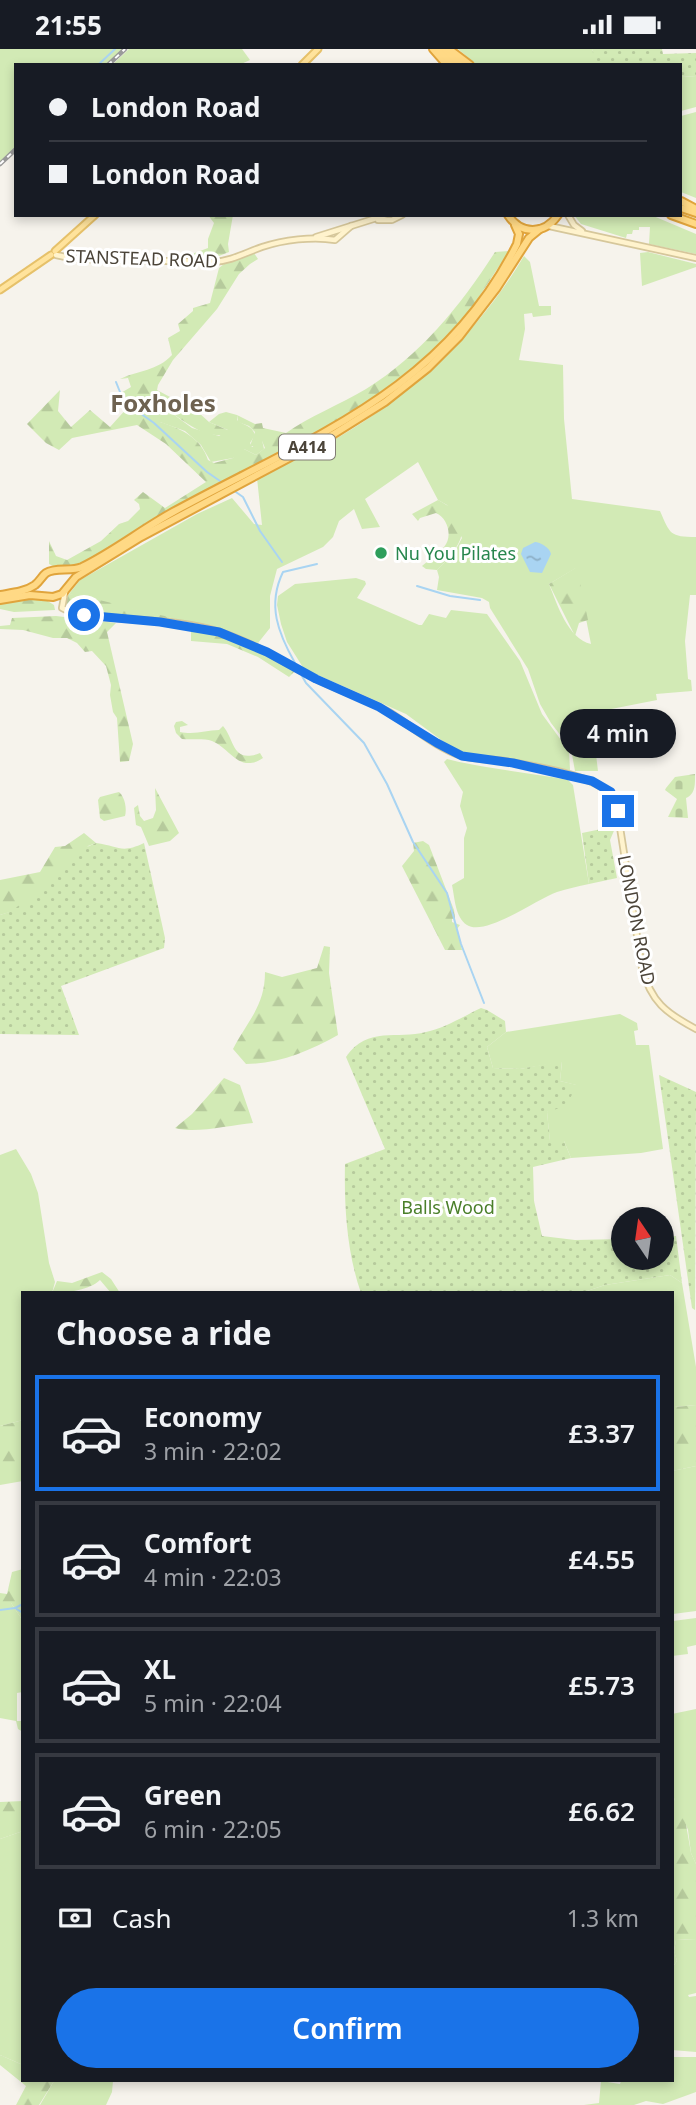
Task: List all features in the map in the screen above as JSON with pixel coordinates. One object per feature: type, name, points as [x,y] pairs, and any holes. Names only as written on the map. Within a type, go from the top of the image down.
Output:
[{"type":"highway","points":[[433,49],[445,63]]},
{"type":"highway","points":[[438,49],[452,63]]},
{"type":"highway","points":[[447,49],[459,63]]},
{"type":"highway","points":[[447,49],[467,63]]},
{"type":"highway","points":[[510,217],[515,225],[526,229],[540,229],[556,217]]},
{"type":"highway","points":[[678,217],[696,222]]},
{"type":"highway","name":"A414","points":[[63,572],[87,564],[171,513],[349,419],[392,391],[440,349],[482,300],[517,244],[519,233],[515,225]]},
{"type":"highway","name":"A414","points":[[67,588],[80,575],[150,531],[352,423],[398,393],[428,368],[467,328],[496,289],[528,238],[540,229]]},
{"type":"highway","points":[[63,572],[68,577],[67,588],[53,597],[44,594],[0,597],[25,590],[39,582],[46,573],[63,572]]},
{"type":"highway","points":[[39,582],[44,594]]},
{"type":"main road","points":[[304,63],[318,49]]},
{"type":"main road","points":[[0,290],[54,254],[93,217]]},
{"type":"main road","name":"STANSTEAD ROAD","points":[[54,254],[75,259],[213,262],[230,260],[270,245],[334,235],[351,226],[387,217]]},
{"type":"main road","points":[[569,217],[574,225],[586,233]]},
{"type":"main road","points":[[548,225],[696,258]]},
{"type":"main road","points":[[53,597],[62,606],[67,588]]},
{"type":"main road","name":"LONDON ROAD","points":[[62,606],[64,610],[84,615],[160,622],[219,632],[267,652],[316,679],[379,707],[462,756],[574,776],[604,787],[611,792],[616,802],[642,968],[648,987],[668,1013],[696,1030]]},
{"type":"green space","points":[[0,49],[124,49],[108,63],[14,63],[14,150],[0,162]]},
{"type":"green space","points":[[129,49],[242,49],[250,60],[243,63],[114,63]]},
{"type":"green space","points":[[458,49],[592,49],[612,63],[475,63]]},
{"type":"green space","points":[[592,49],[662,49],[663,54],[696,53],[696,76],[682,77],[682,63],[596,63]]},
{"type":"green space","points":[[696,76],[696,107],[682,111],[682,77]]},
{"type":"green space","points":[[696,112],[696,198],[682,192],[682,116]]},
{"type":"green space","points":[[210,217],[233,217],[229,252],[214,258],[190,258],[192,254],[208,248],[208,239],[214,223]]},
{"type":"green space","points":[[576,217],[656,217],[696,234],[696,254],[649,244],[650,227],[639,227],[639,230],[627,234],[626,238],[581,224]]},
{"type":"green space","points":[[509,251],[471,309],[450,333],[428,356],[384,393],[326,429],[150,521],[77,567],[57,568],[49,564],[49,541],[56,556],[67,560],[101,541],[119,524],[128,521],[140,509],[134,500],[143,492],[165,508],[206,482],[166,444],[137,425],[72,438],[59,450],[46,443],[27,424],[60,390],[58,411],[71,427],[90,410],[110,427],[128,407],[119,394],[131,387],[128,378],[120,379],[154,367],[172,355],[168,338],[180,331],[178,324],[193,308],[210,303],[219,268],[224,264],[254,253],[258,259],[239,274],[217,309],[173,360],[157,390],[198,412],[209,422],[232,432],[224,435],[208,434],[173,414],[161,415],[160,422],[190,435],[201,446],[208,460],[214,463],[233,458],[238,449],[256,455],[265,448],[262,441],[256,446],[250,446],[255,432],[249,426],[238,422],[237,415],[255,424],[262,423],[263,428],[286,433],[386,376],[422,345],[454,310],[495,252]]},
{"type":"green space","points":[[648,252],[696,264],[696,267],[642,286],[640,253]]},
{"type":"green space","points":[[524,256],[530,262],[539,306],[551,306],[551,315],[533,317],[532,313],[524,314],[525,329],[519,360],[563,365],[564,419],[572,499],[660,511],[672,533],[696,537],[696,595],[690,595],[685,641],[688,679],[691,680],[692,691],[656,694],[657,700],[591,713],[598,771],[575,771],[571,749],[540,704],[528,669],[490,608],[489,602],[482,598],[437,590],[437,570],[454,553],[462,538],[447,505],[438,500],[418,462],[365,499],[380,527],[362,529],[354,509],[339,521],[333,537],[323,547],[277,569],[270,596],[270,628],[258,643],[214,628],[69,594],[80,580],[197,514],[232,498],[254,524],[262,525],[257,478],[341,436],[402,394],[469,331]],"holes":[[[576,568],[591,644],[583,641],[570,628],[549,584]]]},
{"type":"green space","points":[[226,412],[237,415],[237,420],[252,429],[255,435],[250,443],[252,447],[262,440],[264,449],[256,455],[244,449],[233,458],[211,462],[201,445],[185,431],[160,422],[159,419],[161,415],[173,414],[192,428],[219,436],[228,430],[209,422]]},
{"type":"green space","points":[[438,500],[458,516],[462,534],[453,552],[437,570],[426,569],[422,566],[447,543],[448,528],[444,519],[436,513],[418,521],[412,514]]},
{"type":"green space","points":[[577,567],[588,620],[579,623],[575,636],[549,584]]},
{"type":"green space","points":[[356,578],[366,584],[357,598],[419,625],[422,625],[429,614],[446,618],[451,610],[487,614],[520,661],[542,714],[569,751],[570,770],[467,754],[448,745],[406,714],[304,669],[287,642],[277,605],[278,596],[295,584]]},
{"type":"green space","points":[[69,594],[193,623],[69,610],[65,600]]},
{"type":"green space","points":[[46,600],[54,605],[55,610],[14,612],[0,609],[0,603]]},
{"type":"green space","points":[[56,616],[116,623],[107,632],[133,744],[129,761],[120,762],[117,718],[110,695],[111,685],[106,666],[92,651],[85,652],[77,643],[67,638],[0,629],[0,626],[10,625],[12,618]]},
{"type":"green space","points":[[191,631],[246,645],[295,671],[289,677],[258,657],[227,644],[191,641]]},
{"type":"green space","points":[[182,721],[188,725],[180,727],[180,732],[186,733],[219,730],[223,726],[239,753],[251,756],[260,753],[263,758],[247,763],[235,758],[212,741],[182,739],[174,726],[176,722]]},
{"type":"green space","points":[[447,759],[568,780],[573,785],[589,884],[557,892],[486,926],[475,927],[463,922],[456,907],[452,885],[464,878],[464,838],[467,828],[460,806],[463,792],[444,762]]},
{"type":"green space","points":[[695,774],[693,791],[686,798],[688,818],[668,817],[677,799],[665,790],[666,788],[675,777]]},
{"type":"green space","points":[[155,788],[179,833],[170,841],[149,846],[141,827],[136,825],[134,808],[138,805],[144,821],[153,818],[156,810]]},
{"type":"green space","points":[[119,792],[126,807],[125,816],[104,821],[100,818],[98,800]]},
{"type":"green space","points":[[616,826],[610,840],[617,878],[589,884],[582,833]]},
{"type":"green space","points":[[84,833],[96,843],[88,846],[63,896],[0,915],[0,880],[40,872],[55,847],[65,846]]},
{"type":"green space","points":[[423,841],[429,845],[454,910],[455,918],[452,922],[460,925],[457,929],[462,950],[445,950],[402,866],[414,851],[413,843]]},
{"type":"green space","points":[[96,843],[125,849],[144,843],[165,938],[164,948],[61,986],[79,1035],[0,1034],[0,915],[49,886],[53,877],[75,852]]},
{"type":"green space","points":[[324,946],[330,947],[329,973],[338,1035],[294,1055],[270,1062],[246,1064],[233,1049],[259,1004],[265,972],[282,977],[317,968]]},
{"type":"green space","name":"Balls Wood","points":[[481,1008],[505,1021],[506,1032],[487,1047],[493,1068],[520,1069],[562,1061],[560,1081],[577,1085],[566,1106],[547,1112],[550,1141],[564,1141],[571,1158],[533,1167],[534,1201],[542,1236],[575,1240],[611,1239],[611,1271],[674,1271],[676,1236],[682,1283],[670,1275],[605,1285],[587,1291],[360,1291],[347,1230],[345,1164],[385,1149],[346,1057],[355,1047],[373,1037],[433,1030]]},
{"type":"green space","points":[[620,1014],[637,1023],[638,1030],[634,1031],[636,1045],[649,1045],[663,1149],[571,1158],[564,1141],[550,1142],[547,1112],[576,1085],[560,1081],[562,1062],[520,1069],[493,1068],[487,1047],[506,1032]]},
{"type":"green space","points":[[659,1075],[696,1092],[695,1310],[692,1308]]},
{"type":"green space","points":[[224,1078],[240,1085],[253,1123],[202,1130],[175,1128],[192,1114]]},
{"type":"green space","points":[[16,1149],[31,1174],[38,1193],[49,1263],[55,1282],[53,1291],[21,1291],[21,1421],[0,1426],[0,1155]]},
{"type":"green space","points":[[102,1272],[111,1279],[119,1291],[109,1291],[100,1280],[84,1289],[53,1291],[57,1281],[72,1283]]},
{"type":"green space","points":[[670,1275],[682,1283],[696,1367],[696,1405],[674,1407],[674,1291],[587,1291],[605,1285]]},
{"type":"green space","points":[[674,1401],[675,1407],[696,1405],[696,1466],[674,1471]]},
{"type":"green space","points":[[21,1421],[21,1481],[0,1485],[0,1426]]},
{"type":"green space","points":[[696,1466],[696,1611],[674,1614],[674,1471]]},
{"type":"green space","points":[[21,1570],[21,1618],[11,1603],[0,1603],[0,1593],[7,1594],[12,1572]]},
{"type":"green space","points":[[0,1603],[11,1603],[21,1618],[21,1692],[17,1693],[17,1721],[21,1721],[21,1731],[16,1721],[0,1718]]},
{"type":"green space","points":[[696,1618],[696,1645],[687,1647],[688,1654],[674,1656],[674,1621]]},
{"type":"green space","points":[[696,1709],[696,1864],[691,1853],[688,1830],[675,1798],[674,1801],[674,1714]]},
{"type":"green space","points":[[681,1796],[691,1853],[696,1864],[696,1939],[676,1940],[674,1950],[674,1801]]},
{"type":"green space","points":[[21,1801],[21,1832],[0,1839],[0,1802]]},
{"type":"green space","points":[[21,1832],[21,2064],[0,2055],[0,1839]]},
{"type":"green space","points":[[696,1939],[696,1993],[688,1995],[696,1996],[696,2052],[674,2050],[676,1940]]},
{"type":"green space","points":[[0,2055],[21,2064],[21,2082],[0,2065]]},
{"type":"green space","points":[[674,2057],[696,2057],[696,2092],[663,2104],[646,2101],[634,2105],[584,2105],[599,2103],[601,2082],[674,2082]]},
{"type":"green space","points":[[21,2082],[53,2082],[39,2105],[16,2105],[26,2086]]},
{"type":"green space","points":[[53,2082],[113,2082],[106,2105],[40,2105]]},
{"type":"water","points":[[535,542],[544,546],[551,554],[542,573],[530,572],[521,554],[523,548]]},
{"type":"waterway","points":[[100,63],[115,49]]},
{"type":"waterway","points":[[116,382],[122,397],[130,406]]},
{"type":"waterway","points":[[133,408],[220,481]]},
{"type":"waterway","points":[[233,490],[243,497],[260,531],[282,562]]},
{"type":"waterway","points":[[295,663],[277,619],[275,607],[278,584],[283,572],[317,564]]},
{"type":"waterway","points":[[417,586],[450,596],[480,600]]},
{"type":"waterway","points":[[302,676],[364,743],[387,784],[413,842],[447,893],[461,944],[484,1003]]},
{"type":"waterway","points":[[0,1610],[21,1605]]},
{"type":"waterway","points":[[15,1608],[21,1612]]},
{"type":"railway","points":[[110,63],[125,49]]},
{"type":"railway","points":[[0,164],[14,151]]},
{"type":"place","name":"Nu You Pilates","points":[[381,553]]},
{"type":"district","name":"Foxholes","points":[[163,402]]},
{"type":"route","points":[[84,615],[160,622],[219,632],[253,645],[316,679],[391,713],[462,756],[513,763],[592,781],[611,792],[618,811]]}]
